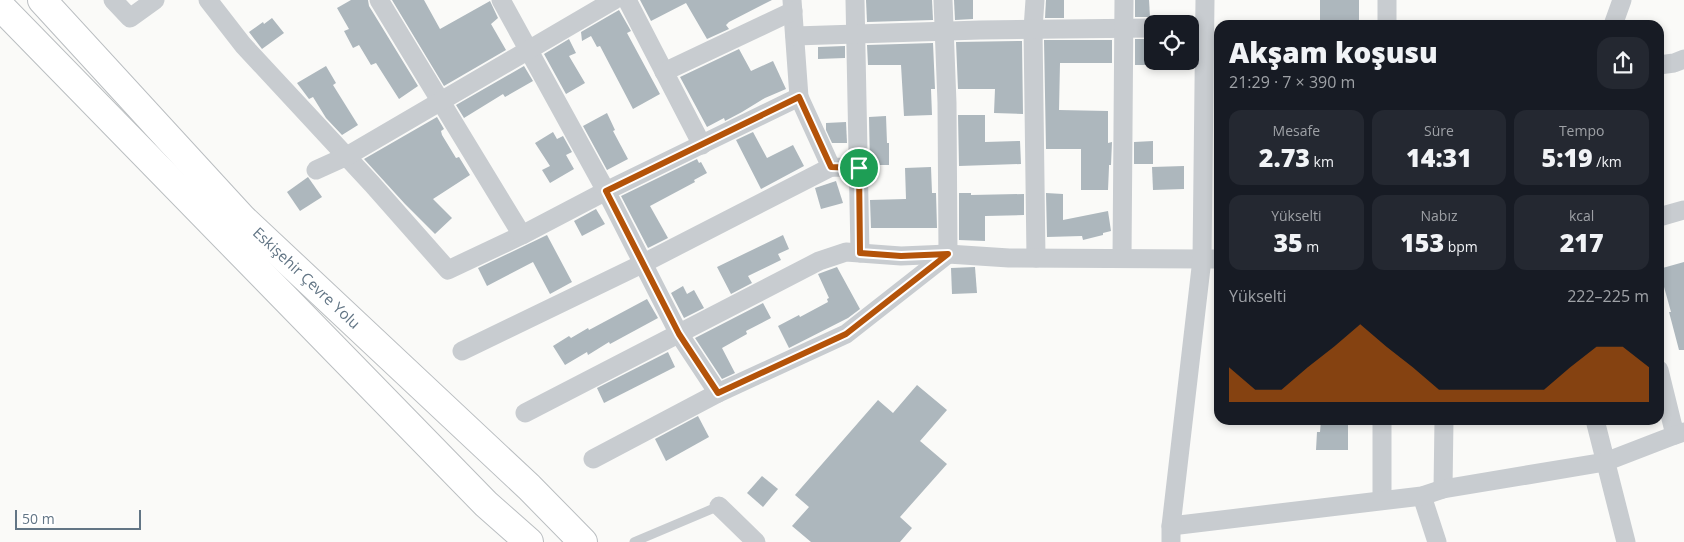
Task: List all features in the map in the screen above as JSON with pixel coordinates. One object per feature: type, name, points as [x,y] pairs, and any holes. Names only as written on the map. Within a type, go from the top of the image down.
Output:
[{"type":"highway","name":"Eskişehir Çevre Yolu","points":[[42,0],[242,218],[529,486],[583,542]]},
{"type":"highway","name":"Eskişehir Çevre Yolu","points":[[0,6],[486,504],[529,542]]},
{"type":"highway","points":[[529,486],[604,542]]},
{"type":"highway","points":[[486,504],[510,542]]},
{"type":"street","points":[[113,0],[130,18],[155,0]]},
{"type":"street","points":[[208,0],[244,45],[347,156],[448,270],[799,97]]},
{"type":"street","points":[[379,0],[522,235]]},
{"type":"street","points":[[502,0],[606,191],[679,334],[718,393]]},
{"type":"street","points":[[316,170],[347,156],[614,0]]},
{"type":"street","points":[[626,0],[702,145]]},
{"type":"street","points":[[855,0],[860,253]]},
{"type":"street","points":[[943,0],[947,103],[948,254]]},
{"type":"street","points":[[1035,0],[1033,29],[1036,258]]},
{"type":"street","points":[[1122,258],[1124,0]]},
{"type":"street","points":[[1199,20],[1205,0]]},
{"type":"street","points":[[1387,0],[1387,20]]},
{"type":"street","points":[[1615,20],[1622,0]]},
{"type":"street","points":[[664,72],[792,5],[799,97],[831,167]]},
{"type":"street","points":[[795,36],[1033,29],[1144,28]]},
{"type":"street","points":[[1199,35],[1212,85],[1210,259],[1171,534],[1382,500],[1422,496],[1443,488],[1605,462],[1680,433],[1664,385]]},
{"type":"street","points":[[1664,65],[1684,59]]},
{"type":"street","points":[[462,351],[644,263],[831,167],[859,168]]},
{"type":"street","points":[[1664,216],[1684,210]]},
{"type":"street","points":[[525,413],[819,261],[846,252],[901,256],[948,254],[1036,258],[1210,259]]},
{"type":"street","points":[[593,459],[718,393],[846,334],[948,254]]},
{"type":"street","points":[[1382,425],[1382,500]]},
{"type":"street","points":[[1443,488],[1444,425]]},
{"type":"street","points":[[1596,425],[1626,542]]},
{"type":"street","points":[[1422,496],[1436,542]]},
{"type":"street","points":[[719,506],[756,542]]},
{"type":"lane","points":[[634,542],[719,506]]},
{"type":"building","points":[[351,0],[368,0],[369,6],[418,86],[399,99],[376,63],[371,65],[359,45],[353,48],[344,31],[349,29],[337,8]]},
{"type":"building","points":[[392,0],[424,0],[440,29],[490,1],[498,18],[491,24],[506,50],[444,86]]},
{"type":"building","points":[[640,0],[772,0],[729,22],[726,25],[729,29],[707,39],[686,3],[651,21]]},
{"type":"building","points":[[866,0],[932,0],[933,20],[867,22]]},
{"type":"building","points":[[954,0],[973,0],[973,19],[955,20]]},
{"type":"building","points":[[1046,0],[1064,0],[1064,18],[1045,18]]},
{"type":"building","points":[[1135,0],[1149,0],[1150,15],[1135,17]]},
{"type":"building","points":[[1320,0],[1359,0],[1359,20],[1320,20]]},
{"type":"building","points":[[619,10],[631,31],[627,33],[660,94],[633,109],[600,46],[597,47],[591,36],[582,41],[581,32]]},
{"type":"building","points":[[272,18],[284,33],[262,49],[249,32]]},
{"type":"building","points":[[569,39],[576,53],[569,56],[585,83],[566,94],[544,54]]},
{"type":"building","points":[[1135,39],[1144,39],[1144,65],[1135,65]]},
{"type":"building","points":[[1044,40],[1112,40],[1112,63],[1060,63],[1059,110],[1108,111],[1108,143],[1112,142],[1108,190],[1081,190],[1081,149],[1046,149]]},
{"type":"building","points":[[1022,41],[1023,114],[994,113],[995,89],[958,89],[956,42]]},
{"type":"building","points":[[933,43],[935,89],[931,89],[932,115],[904,116],[901,65],[868,65],[867,45]]},
{"type":"building","points":[[845,46],[845,58],[818,59],[818,47]]},
{"type":"building","points":[[739,49],[751,71],[773,61],[786,89],[765,98],[725,121],[724,118],[707,127],[680,77]]},
{"type":"building","points":[[326,66],[336,83],[333,85],[358,125],[342,135],[326,118],[313,97],[309,99],[297,83]]},
{"type":"building","points":[[524,66],[533,81],[505,97],[503,94],[464,118],[456,105]]},
{"type":"building","points":[[607,113],[615,130],[613,131],[628,159],[607,170],[583,126]]},
{"type":"building","points":[[958,115],[985,115],[985,142],[1020,141],[1021,164],[959,166]]},
{"type":"building","points":[[886,116],[889,165],[870,165],[869,117]]},
{"type":"building","points":[[437,117],[444,129],[441,131],[442,135],[456,158],[459,157],[470,175],[433,199],[452,218],[435,234],[364,159]]},
{"type":"building","points":[[846,122],[847,143],[832,143],[826,130],[826,123]]},
{"type":"building","points":[[553,132],[557,139],[563,136],[572,152],[566,155],[574,169],[550,183],[542,170],[550,166],[535,143]]},
{"type":"building","points":[[753,132],[767,158],[793,145],[804,166],[761,189],[736,140]]},
{"type":"building","points":[[1153,141],[1153,164],[1134,164],[1134,142]]},
{"type":"building","points":[[697,159],[699,163],[701,162],[707,173],[694,180],[695,182],[650,206],[668,238],[648,248],[621,196]]},
{"type":"building","points":[[1184,166],[1184,189],[1153,190],[1152,167]]},
{"type":"building","points":[[931,167],[932,193],[936,193],[937,228],[871,228],[870,200],[906,199],[905,168]]},
{"type":"building","points":[[308,177],[322,197],[300,211],[287,192]]},
{"type":"building","points":[[836,181],[843,203],[821,209],[815,188]]},
{"type":"building","points":[[959,193],[971,193],[971,195],[1024,194],[1024,215],[985,216],[985,241],[959,240]]},
{"type":"building","points":[[1046,193],[1063,194],[1063,220],[1108,211],[1111,231],[1083,240],[1082,236],[1047,237]]},
{"type":"building","points":[[596,209],[605,224],[582,236],[574,221]]},
{"type":"building","points":[[547,235],[572,282],[550,294],[533,262],[487,286],[478,268]]},
{"type":"building","points":[[783,235],[789,249],[778,254],[781,260],[748,276],[752,283],[731,294],[717,267]]},
{"type":"building","points":[[1684,262],[1684,350],[1679,350],[1669,312],[1671,312],[1664,287],[1664,268]]},
{"type":"building","points":[[837,267],[860,309],[848,318],[789,348],[778,326],[828,302],[827,299],[829,298],[818,274]]},
{"type":"building","points":[[975,267],[977,293],[952,294],[951,268]]},
{"type":"building","points":[[683,286],[687,294],[694,290],[704,308],[684,318],[671,293]]},
{"type":"building","points":[[647,299],[658,318],[610,344],[609,342],[588,355],[587,352],[565,365],[553,346],[569,336],[571,338],[588,328],[589,330]]},
{"type":"building","points":[[763,303],[771,318],[746,331],[747,334],[722,348],[735,373],[722,379],[695,338]]},
{"type":"building","points":[[668,352],[675,367],[604,403],[597,388]]},
{"type":"building","points":[[917,385],[947,410],[920,441],[947,464],[900,517],[912,528],[900,542],[811,542],[792,526],[809,507],[795,495],[878,400],[893,413]]},
{"type":"building","points":[[698,416],[709,437],[666,461],[655,439]]},
{"type":"building","points":[[1321,425],[1348,425],[1348,450],[1316,450],[1317,432],[1320,432]]},
{"type":"building","points":[[762,476],[778,489],[763,507],[747,493]]},
{"type":"route","points":[[799,97],[831,167],[859,168],[860,253],[901,256],[948,254],[846,334],[718,393],[679,334],[606,191],[799,97]]}]
